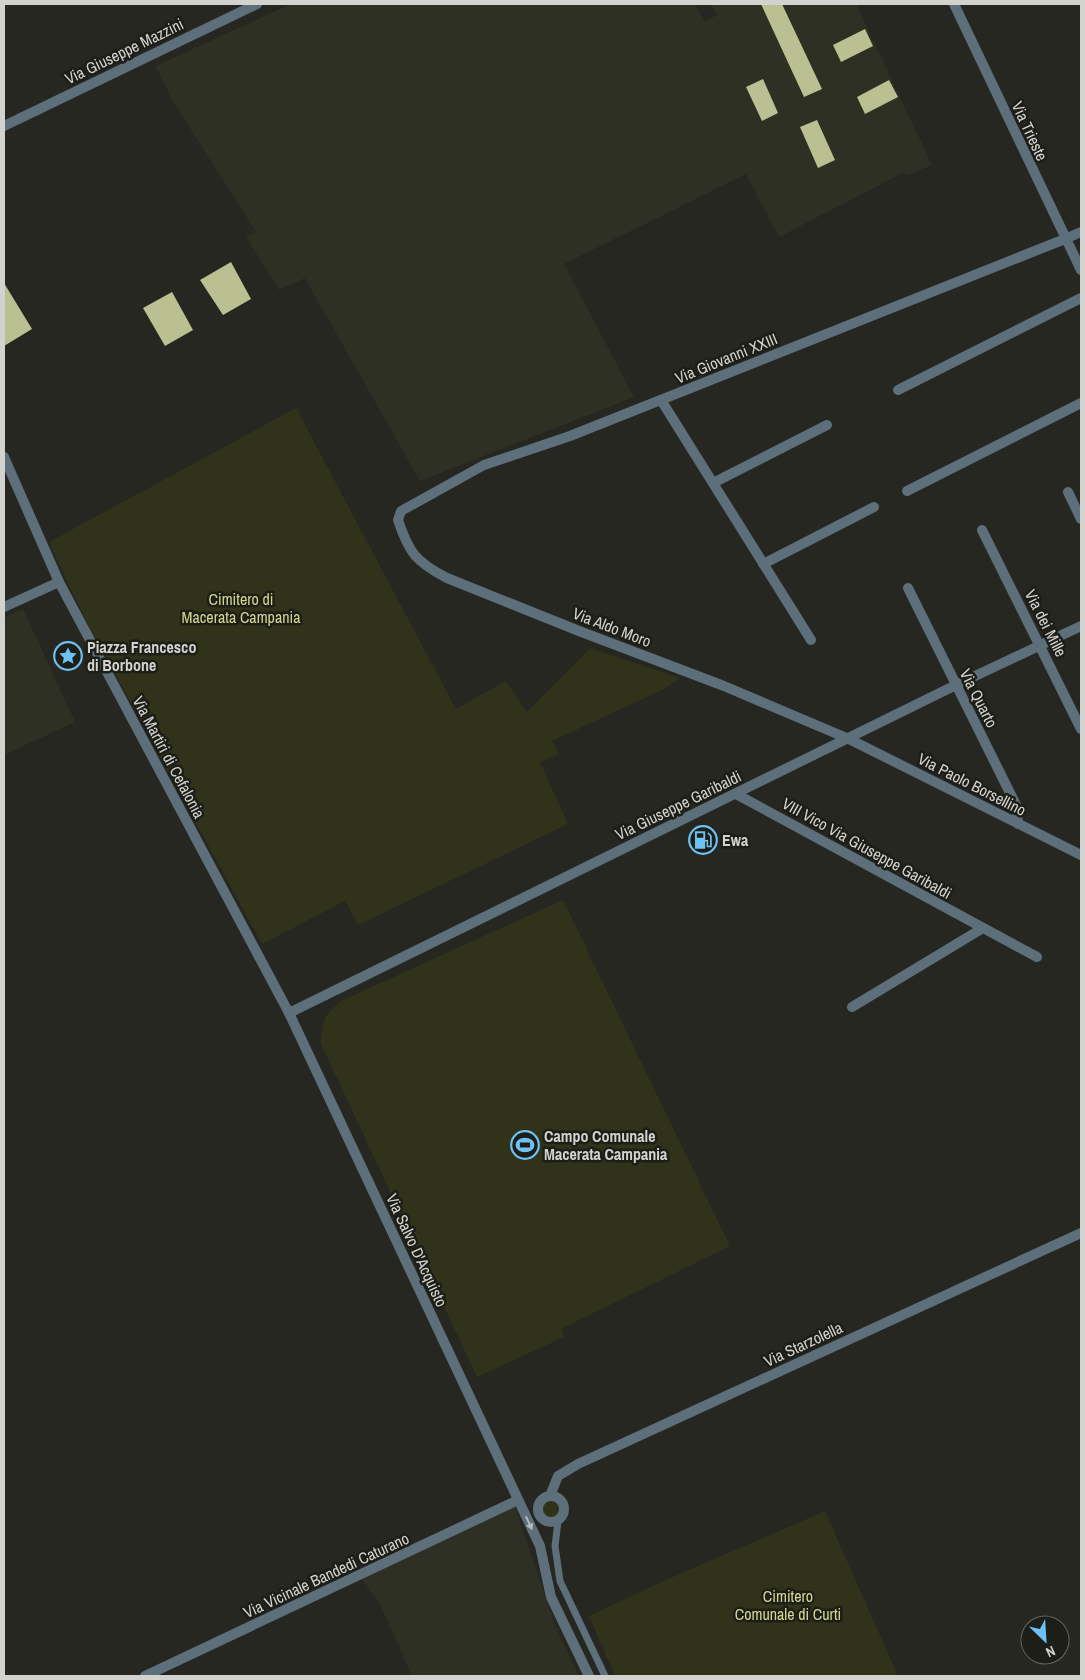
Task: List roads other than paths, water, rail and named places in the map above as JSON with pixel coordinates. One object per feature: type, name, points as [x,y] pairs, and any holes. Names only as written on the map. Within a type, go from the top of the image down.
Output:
[{"type":"street","name":"Via Giuseppe Mazzini","points":[[4,126],[257,4]]},
{"type":"street","name":"Via Trieste","points":[[954,4],[1065,240],[1081,270]]},
{"type":"street","name":"Via Giovanni XXIII","points":[[401,512],[484,465],[570,436],[1081,232]]},
{"type":"street","points":[[898,390],[1081,298]]},
{"type":"street","points":[[661,400],[811,640]]},
{"type":"street","points":[[907,491],[1081,402]]},
{"type":"street","points":[[713,483],[827,424]]},
{"type":"street","name":"Via Martiri di Cefalonia","points":[[4,457],[59,582],[289,1013]]},
{"type":"street","points":[[1068,492],[1081,520]]},
{"type":"street","points":[[763,564],[874,508]]},
{"type":"street","name":"Via Aldo Moro","points":[[401,512],[398,520],[403,537],[417,559],[431,570],[579,631],[724,686],[849,738]]},
{"type":"street","name":"Via dei Mille","points":[[982,530],[1081,729]]},
{"type":"street","points":[[4,607],[59,582]]},
{"type":"street","name":"Via Quarto","points":[[908,588],[1016,805],[1018,824]]},
{"type":"street","name":"Via Giuseppe Garibaldi","points":[[289,1013],[956,685],[1081,626]]},
{"type":"street","name":"Via Paolo Borsellino","points":[[849,738],[1081,855]]},
{"type":"street","name":"VIII Vico Via Giuseppe Garibaldi","points":[[736,794],[1037,957]]},
{"type":"street","points":[[852,1007],[983,928]]},
{"type":"street","name":"Via Salvo D'Acquisto","points":[[289,1013],[540,1546],[551,1597],[589,1676]]},
{"type":"street","name":"Via Starzolella","points":[[550,1496],[558,1476],[578,1464],[1081,1234]]},
{"type":"street","points":[[550,1496],[558,1498],[564,1505],[564,1514],[558,1521],[550,1523],[539,1516],[538,1505],[542,1499],[550,1496]]},
{"type":"street","points":[[518,1500],[538,1505]]},
{"type":"street","name":"Via Vicinale Bandedi Caturano","points":[[145,1676],[518,1500]]},
{"type":"street","name":"Via Salvo D'Acquisto","points":[[540,1546],[543,1520]]},
{"type":"lane","points":[[558,1521],[555,1546],[560,1580],[605,1676]]},
{"type":"place","name":"Piazza Francesco di Borbone","points":[[68,656]]},
{"type":"place","name":"Ewa","points":[[703,840]]},
{"type":"place","name":"Campo Comunale Macerata Campania","points":[[525,1145]]},
{"type":"park label","name":"Cimitero di Macerata Campania","points":[[241,608]]},
{"type":"park label","name":"Cimitero Comunale di Curti","points":[[788,1605]]}]
